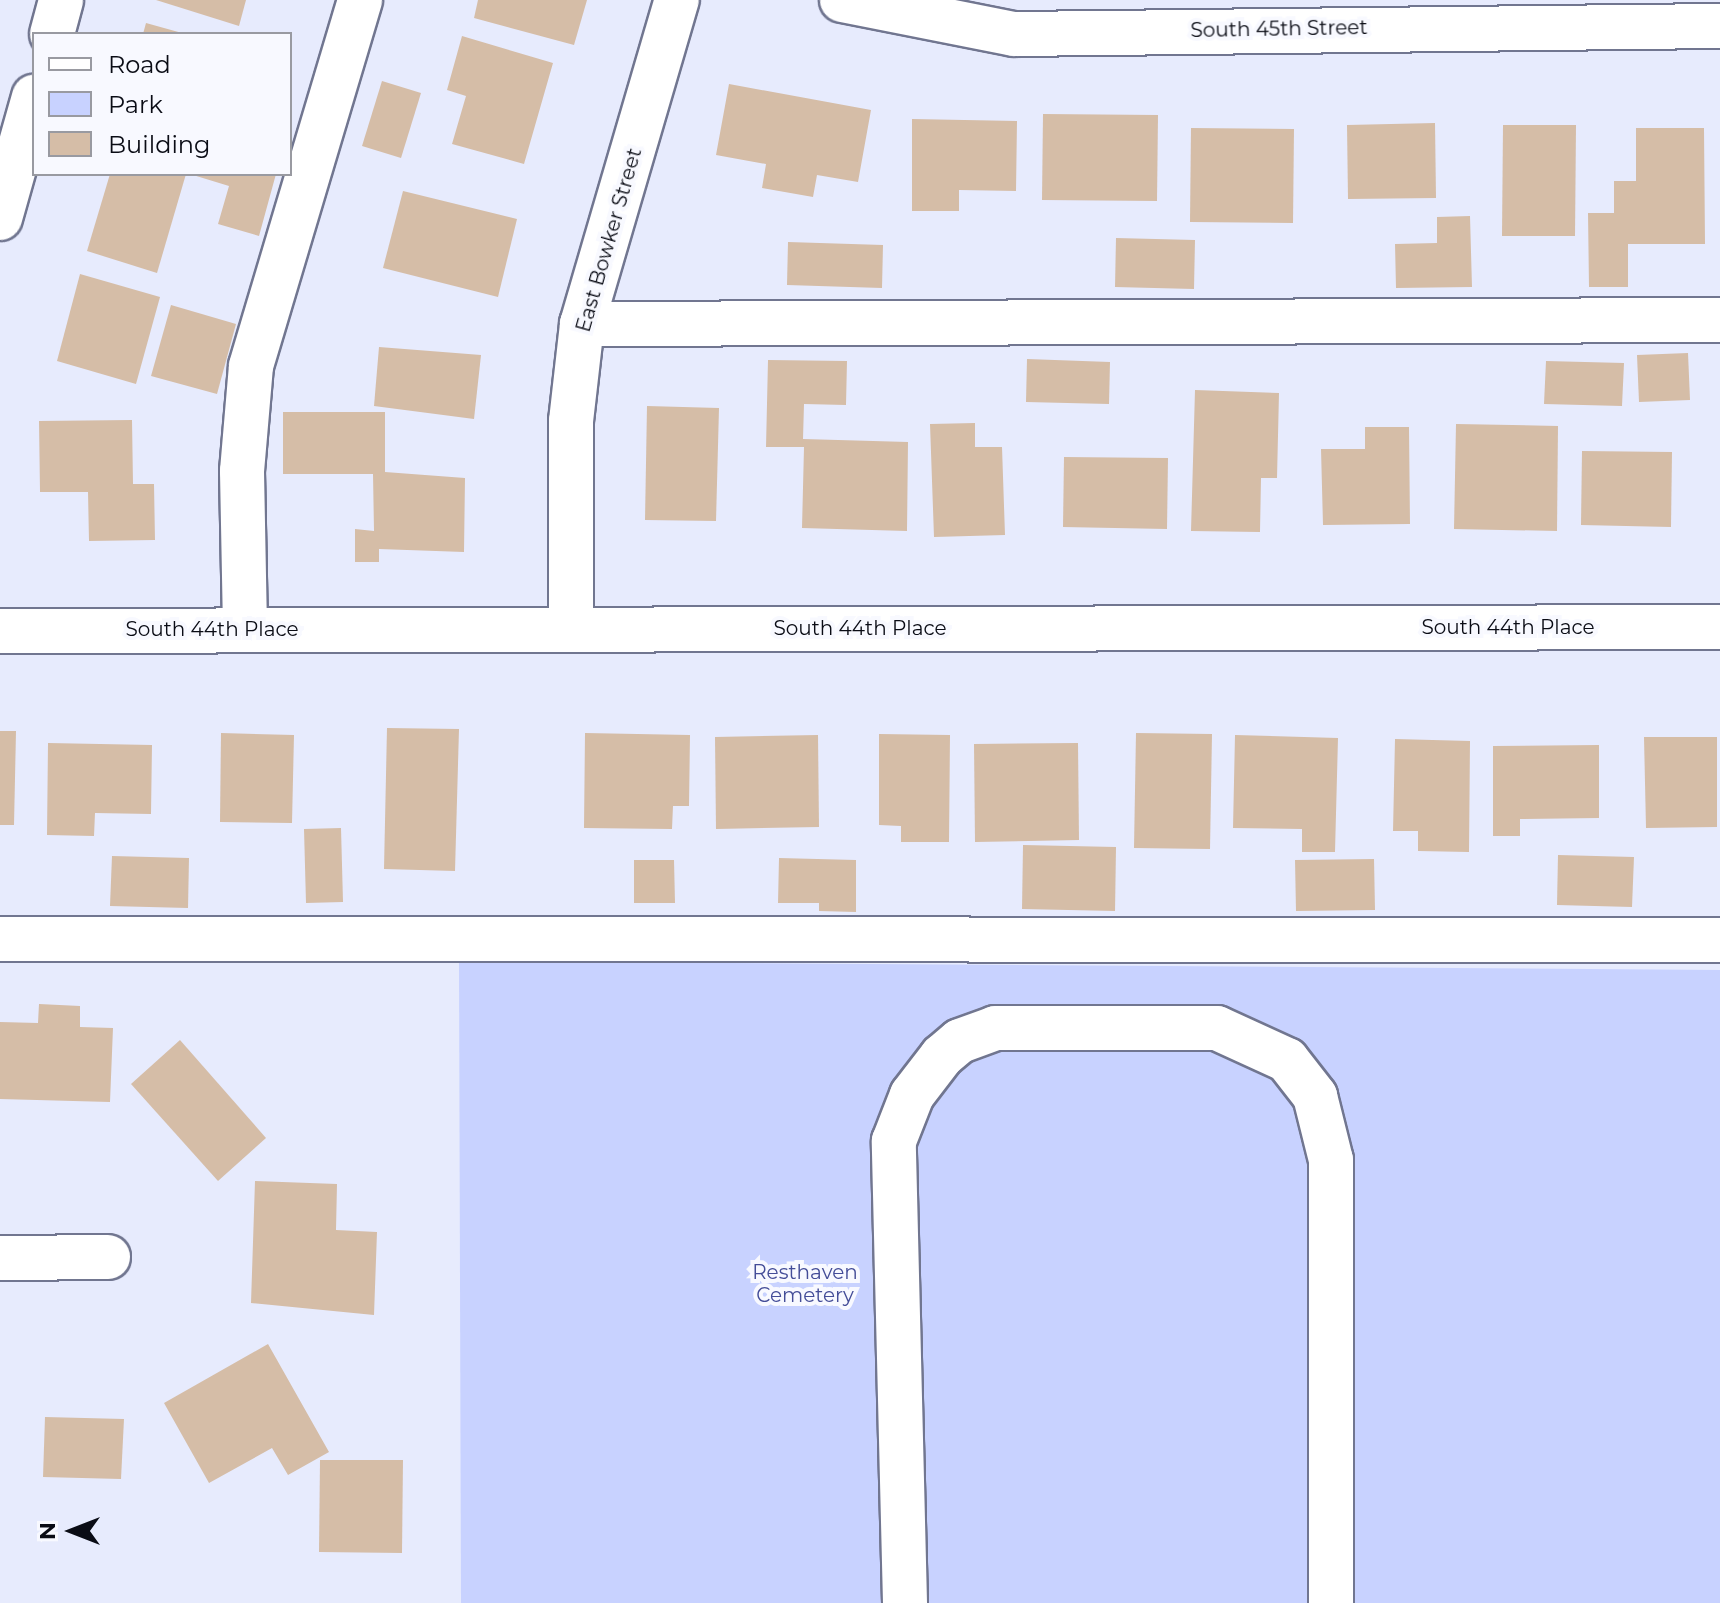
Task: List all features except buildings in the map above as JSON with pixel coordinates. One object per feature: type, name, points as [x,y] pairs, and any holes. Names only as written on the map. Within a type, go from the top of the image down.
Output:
[{"type":"street","points":[[53,32],[61,0]]},
{"type":"street","points":[[245,628],[242,471],[251,366],[360,0]]},
{"type":"street","name":"East Bowker Street","points":[[571,628],[571,421],[582,324],[677,0]]},
{"type":"street","name":"South 45th Street","points":[[842,0],[884,13],[1014,34],[1478,12],[1720,26]]},
{"type":"street","points":[[0,218],[32,104]]},
{"type":"street","points":[[582,324],[1720,320]]},
{"type":"street","name":"South 44th Place","points":[[0,631],[245,628],[1720,627]]},
{"type":"street","points":[[0,939],[1720,940]]},
{"type":"street","points":[[905,1603],[893,1171],[894,1141],[912,1095],[960,1041],[995,1028],[1217,1028],[1287,1060],[1315,1096],[1324,1122],[1331,1160],[1331,1603]]},
{"type":"street","points":[[0,1258],[108,1257]]},
{"type":"green space","name":"Resthaven Cemetery","points":[[459,961],[1720,970],[1720,1603],[461,1603]]}]
